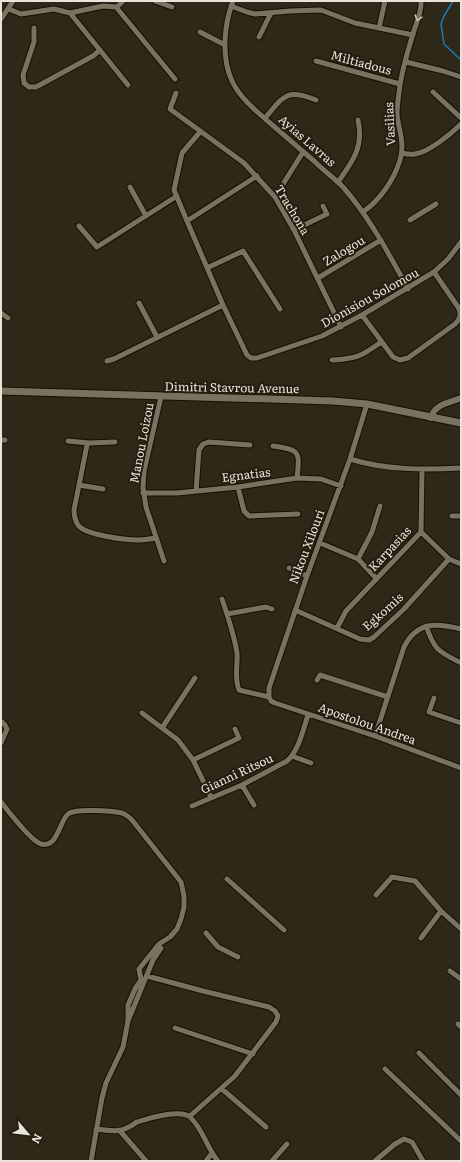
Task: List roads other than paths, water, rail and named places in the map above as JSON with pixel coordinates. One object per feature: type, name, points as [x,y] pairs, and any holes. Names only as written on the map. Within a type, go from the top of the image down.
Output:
[{"type":"main road","name":"Dimitri Stavrou Avenue","points":[[1,391],[333,401],[367,404],[461,424]]},
{"type":"street","points":[[1,20],[13,1]]},
{"type":"street","points":[[9,9],[21,14],[54,9],[70,13],[103,6],[116,7],[123,1]]},
{"type":"street","points":[[154,1],[172,7]]},
{"type":"street","points":[[379,28],[385,1]]},
{"type":"street","name":"Vasilias","points":[[363,212],[376,200],[388,184],[396,171],[402,153],[401,134],[397,114],[400,84],[421,9],[421,1]]},
{"type":"street","points":[[232,4],[252,14],[321,10],[356,23],[413,34]]},
{"type":"street","name":"Ayias Lavras","points":[[232,4],[227,21],[225,45],[226,60],[232,80],[243,98],[338,182],[363,212],[381,240],[408,289]]},
{"type":"street","points":[[116,7],[175,79]]},
{"type":"street","points":[[70,13],[128,85]]},
{"type":"street","points":[[260,37],[271,13]]},
{"type":"street","points":[[34,28],[34,42],[22,78],[24,83],[30,87],[36,86],[93,56],[100,50]]},
{"type":"street","points":[[200,32],[225,45]]},
{"type":"street","name":"Miltiadous","points":[[316,61],[400,84]]},
{"type":"street","points":[[406,62],[461,77]]},
{"type":"street","points":[[433,92],[461,118]]},
{"type":"street","name":"Trachona","points":[[176,93],[170,109],[244,164],[257,176],[275,197],[294,230],[341,327]]},
{"type":"street","points":[[265,118],[280,101],[288,95],[300,94],[316,100]]},
{"type":"street","points":[[338,182],[358,150],[360,135],[358,120]]},
{"type":"street","points":[[402,153],[410,154],[419,152],[444,138],[461,124]]},
{"type":"street","points":[[107,362],[222,305],[174,190],[182,154],[200,132]]},
{"type":"street","points":[[275,197],[303,152]]},
{"type":"street","points":[[187,221],[257,176]]},
{"type":"street","points":[[130,187],[146,216]]},
{"type":"street","points":[[79,226],[97,247],[177,196]]},
{"type":"street","points":[[410,220],[436,204]]},
{"type":"street","points":[[294,230],[327,214],[323,206]]},
{"type":"street","name":"Zalogou","points":[[318,278],[381,240]]},
{"type":"street","name":"Dionisiou Solomou","points":[[222,305],[247,355],[251,358],[257,358],[316,339],[341,327],[408,289],[434,272],[448,259],[461,242]]},
{"type":"street","points":[[207,268],[243,251],[280,309]]},
{"type":"street","points":[[362,315],[392,357],[398,360],[404,360],[458,321],[460,316],[460,309],[434,272]]},
{"type":"street","points":[[138,303],[157,337]]},
{"type":"street","points":[[1,313],[8,318]]},
{"type":"street","points":[[332,360],[357,358],[381,342]]},
{"type":"street","name":"Manou Loizou","points":[[161,397],[144,475],[143,493],[146,507],[164,561]]},
{"type":"street","points":[[431,418],[433,411],[436,408],[461,398]]},
{"type":"street","name":"Nikou Xilouri","points":[[269,697],[269,688],[294,610],[341,486],[367,404]]},
{"type":"street","points":[[68,441],[89,443],[114,442]]},
{"type":"street","points":[[196,491],[198,452],[202,445],[209,442],[250,445]]},
{"type":"street","points":[[89,443],[87,445],[74,510],[74,518],[78,525],[83,530],[91,534],[132,540],[156,538]]},
{"type":"street","points":[[273,446],[289,448],[297,454],[299,460],[297,478]]},
{"type":"street","points":[[350,459],[372,465],[422,470],[461,468]]},
{"type":"street","name":"Karpasias","points":[[337,628],[344,615],[376,578],[421,532],[422,470]]},
{"type":"street","name":"Egnatias","points":[[143,493],[177,493],[297,478],[321,479],[341,486]]},
{"type":"street","points":[[79,485],[103,489]]},
{"type":"street","points":[[238,486],[244,511],[249,516],[298,514]]},
{"type":"street","points":[[358,558],[372,532],[380,506]]},
{"type":"street","points":[[452,516],[461,516]]},
{"type":"street","points":[[421,532],[449,559],[461,564]]},
{"type":"street","points":[[320,543],[358,558],[376,578]]},
{"type":"street","name":"Egkomis","points":[[294,610],[360,639],[366,640],[372,638],[404,608],[449,559]]},
{"type":"street","points":[[289,568],[307,576]]},
{"type":"street","points":[[222,599],[227,614],[266,607],[272,609]]},
{"type":"street","name":"Apostolou Andrea","points":[[227,614],[232,627],[237,654],[236,683],[238,690],[269,697],[271,701],[275,703],[375,736],[461,768]]},
{"type":"street","points":[[375,736],[406,644],[416,632],[426,626],[439,624],[461,629]]},
{"type":"street","points":[[426,626],[436,648],[461,663]]},
{"type":"street","points":[[317,680],[320,675],[388,697]]},
{"type":"street","points":[[162,728],[195,678]]},
{"type":"street","points":[[434,698],[429,712],[461,723]]},
{"type":"street","points":[[142,713],[178,740],[193,760],[211,798]]},
{"type":"street","points":[[308,715],[292,756],[311,763]]},
{"type":"street","points":[[1,722],[7,729],[1,743]]},
{"type":"street","points":[[193,760],[239,738],[234,729]]},
{"type":"street","name":"Gianni Ritsou","points":[[192,806],[242,785],[280,766],[292,756]]},
{"type":"street","points":[[242,785],[254,805]]},
{"type":"street","points":[[1,802],[28,833],[37,842],[42,844],[46,844],[55,837],[69,813],[92,810],[124,813],[132,820],[182,882],[184,907],[177,929],[170,937],[159,944],[139,969],[141,984]]},
{"type":"street","points":[[376,894],[392,877],[415,881],[441,911],[461,929]]},
{"type":"street","points":[[227,879],[284,930]]},
{"type":"street","points":[[421,938],[441,911]]},
{"type":"street","points":[[206,933],[218,946],[238,957]]},
{"type":"street","points":[[91,1161],[106,1083],[123,1047],[128,1021],[141,984],[147,976],[153,960],[161,948]]},
{"type":"street","points":[[450,971],[461,979]]},
{"type":"street","points":[[147,976],[269,1007],[275,1011],[278,1016],[276,1022],[235,1076],[190,1116]]},
{"type":"street","points":[[175,1028],[253,1054]]},
{"type":"street","points":[[419,1053],[461,1095]]},
{"type":"street","points":[[385,1069],[461,1141]]},
{"type":"street","points":[[222,1089],[266,1127]]},
{"type":"street","points":[[96,1129],[120,1131],[138,1122],[157,1117],[177,1113],[190,1116],[218,1161]]},
{"type":"street","points":[[120,1131],[146,1161]]},
{"type":"street","points":[[375,1161],[395,1144],[404,1139],[412,1142],[423,1161]]},
{"type":"street","points":[[272,1161],[287,1144]]},
{"type":"street","points":[[206,1161],[212,1153]]},
{"type":"waterway","points":[[453,1],[441,24],[444,44],[461,60]]}]
